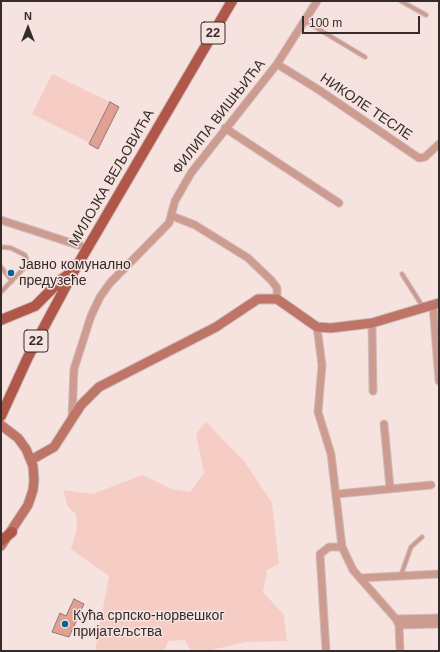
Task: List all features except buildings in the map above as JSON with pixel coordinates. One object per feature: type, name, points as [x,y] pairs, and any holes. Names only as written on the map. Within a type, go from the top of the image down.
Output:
[{"type":"main road","name":"МИЛОЈКА ВЕЉОВИЋА","points":[[1,416],[28,357],[74,271],[232,1]]},
{"type":"main road","points":[[1,320],[35,306],[62,279],[74,271]]},
{"type":"main road","points":[[1,541],[12,532]]},
{"type":"street","name":"ФИЛИПА ВИШЊИЋА","points":[[72,418],[74,368],[89,323],[100,297],[110,283],[169,223],[175,201],[180,190],[225,128],[277,64],[317,1]]},
{"type":"street","name":"НИКОЛЕ ТЕСЛЕ","points":[[277,64],[319,90],[419,158],[425,157],[439,144]]},
{"type":"street","points":[[225,128],[339,203]]},
{"type":"street","points":[[172,216],[195,225],[248,258],[272,281],[277,288],[278,299]]},
{"type":"street","points":[[1,220],[87,248]]},
{"type":"street","points":[[31,460],[54,447],[72,418],[92,393],[106,382],[216,328],[258,299],[278,299],[317,328],[372,323],[436,304],[439,381]]},
{"type":"street","points":[[372,323],[373,391]]},
{"type":"street","points":[[317,328],[322,365],[318,412],[331,454],[337,494],[342,547],[346,559],[397,622],[400,651]]},
{"type":"street","points":[[384,424],[390,488]]},
{"type":"street","points":[[1,425],[22,443],[31,460],[34,480],[31,499],[12,532],[1,546]]},
{"type":"street","points":[[337,494],[390,488],[431,486]]},
{"type":"street","points":[[326,651],[320,554],[329,548],[342,547]]},
{"type":"street","points":[[360,578],[439,574]]},
{"type":"street","points":[[397,622],[439,618]]},
{"type":"street","points":[[397,622],[439,624]]},
{"type":"lane","points":[[401,1],[426,15]]},
{"type":"lane","points":[[304,20],[365,58]]},
{"type":"lane","points":[[1,247],[11,248],[25,255],[27,260],[24,267],[1,292]]},
{"type":"lane","points":[[1,267],[12,281]]},
{"type":"lane","points":[[402,274],[424,308]]},
{"type":"lane","points":[[401,576],[411,547],[422,537]]},
{"type":"shaded area","points":[[52,74],[110,102],[90,143],[32,114]]},
{"type":"shaded area","points":[[206,422],[244,461],[272,503],[279,564],[267,570],[263,592],[284,615],[287,641],[246,642],[207,651],[191,651],[185,640],[168,641],[164,651],[95,651],[109,576],[71,549],[77,529],[76,514],[68,507],[63,490],[93,494],[142,475],[172,489],[190,492],[204,473],[196,434]]},
{"type":"place","name":"Јавно комунално предузеће","points":[[11,273]]},
{"type":"place","name":"Кућа српско-норвешког пријатељства","points":[[65,624]]}]
